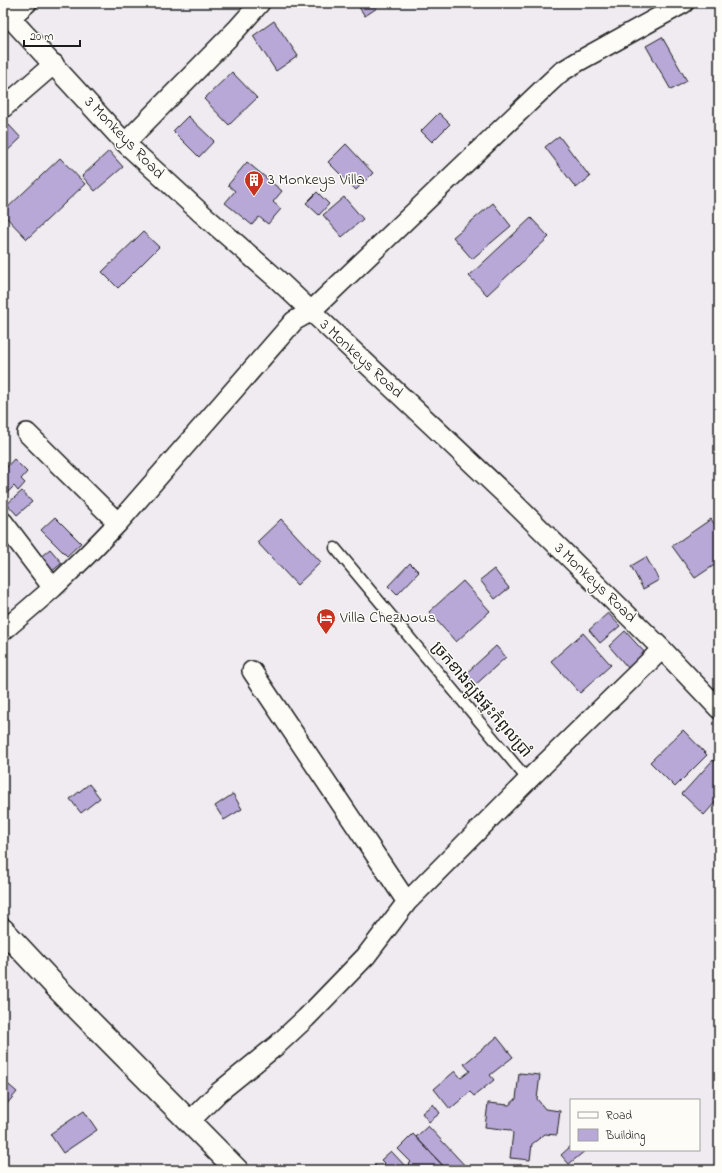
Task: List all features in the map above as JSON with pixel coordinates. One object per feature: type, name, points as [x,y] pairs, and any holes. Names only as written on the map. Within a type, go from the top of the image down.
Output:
[{"type":"street","points":[[7,14],[27,3]]},
{"type":"street","points":[[125,142],[236,30],[260,3]]},
{"type":"street","points":[[3,631],[53,588],[118,523],[294,321],[310,312],[561,72],[684,3]]},
{"type":"street","name":"3 Monkeys Road","points":[[7,14],[125,142],[200,212],[277,279],[310,312],[510,500],[662,649],[719,709]]},
{"type":"street","points":[[3,108],[54,64]]},
{"type":"street","points":[[27,433],[118,523]]},
{"type":"street","points":[[3,522],[53,588]]},
{"type":"street","points":[[190,1121],[218,1093],[277,1045],[306,1018],[366,956],[407,902],[528,780],[662,649]]},
{"type":"street","points":[[252,671],[407,902]]},
{"type":"street","points":[[3,930],[61,992],[237,1170]]},
{"type":"lane","name":"ច្រកខាងត្បូងផ្ទះកំពូលប្រាំ","points":[[334,548],[528,780]]},
{"type":"building","points":[[356,3],[374,3],[377,8],[365,16]]},
{"type":"building","points":[[274,21],[298,56],[276,71],[253,36]]},
{"type":"building","points":[[662,37],[687,81],[671,90],[646,46]]},
{"type":"building","points":[[232,72],[257,98],[229,125],[204,99]]},
{"type":"building","points":[[439,113],[450,124],[432,142],[421,131]]},
{"type":"building","points":[[188,116],[214,141],[199,157],[173,131]]},
{"type":"building","points":[[9,125],[21,138],[3,155],[3,131]]},
{"type":"building","points":[[559,136],[590,177],[576,188],[545,147]]},
{"type":"building","points":[[346,144],[373,173],[356,190],[328,162]]},
{"type":"building","points":[[109,151],[123,167],[95,191],[82,176]]},
{"type":"building","points":[[60,158],[85,184],[27,239],[3,214],[3,212]]},
{"type":"building","name":"3 Monkeys Villa","points":[[247,162],[282,191],[273,202],[281,209],[268,224],[259,217],[252,225],[225,203],[235,191],[228,185]]},
{"type":"building","points":[[317,192],[329,204],[319,215],[306,203]]},
{"type":"building","points":[[344,197],[363,219],[342,237],[323,215]]},
{"type":"building","points":[[493,203],[511,226],[472,259],[453,237]]},
{"type":"building","points":[[531,218],[549,237],[487,295],[469,276]]},
{"type":"building","points":[[143,232],[159,247],[118,288],[102,272]]},
{"type":"building","points":[[14,459],[27,472],[21,479],[25,483],[18,491],[14,486],[7,493],[3,489],[3,471]]},
{"type":"building","points":[[22,491],[32,502],[17,515],[7,504]]},
{"type":"building","points":[[55,517],[81,543],[67,556],[41,530]]},
{"type":"building","points":[[281,519],[321,562],[297,585],[257,542]]},
{"type":"building","points":[[711,519],[719,530],[719,562],[695,578],[672,546]]},
{"type":"building","points":[[50,549],[62,563],[50,573],[38,559]]},
{"type":"building","points":[[646,557],[659,580],[643,589],[631,566]]},
{"type":"building","points":[[410,563],[419,572],[397,595],[388,586]]},
{"type":"building","points":[[494,569],[509,588],[495,599],[480,580]]},
{"type":"building","points":[[463,581],[490,611],[456,642],[429,612]]},
{"type":"building","points":[[608,613],[620,626],[600,643],[589,630]]},
{"type":"building","points":[[625,631],[646,654],[629,669],[609,646]]},
{"type":"building","points":[[583,633],[611,665],[580,693],[551,661]]},
{"type":"building","points":[[496,646],[506,657],[472,688],[462,677]]},
{"type":"building","points":[[683,730],[707,755],[675,787],[650,762]]},
{"type":"building","points":[[713,760],[719,766],[719,798],[704,815],[682,794]]},
{"type":"building","points":[[89,784],[100,798],[81,813],[70,799]]},
{"type":"building","points":[[233,794],[242,809],[224,820],[215,806]]},
{"type":"building","points":[[497,1037],[513,1057],[490,1075],[494,1080],[474,1096],[470,1092],[450,1109],[434,1089],[455,1071],[461,1078],[470,1071],[464,1064]]},
{"type":"building","points":[[519,1073],[540,1075],[537,1099],[545,1109],[560,1111],[557,1135],[545,1134],[532,1144],[530,1160],[510,1158],[513,1133],[510,1130],[485,1127],[488,1103],[509,1105],[516,1099]]},
{"type":"building","points":[[3,1080],[17,1092],[6,1105],[3,1103]]},
{"type":"building","points":[[433,1104],[440,1113],[429,1122],[422,1113]]},
{"type":"building","points":[[84,1111],[97,1130],[63,1153],[50,1134]]},
{"type":"building","points":[[428,1126],[469,1170],[447,1170],[416,1137]]},
{"type":"building","points":[[413,1134],[447,1170],[379,1170],[385,1164],[381,1160],[391,1151],[406,1167],[411,1162],[398,1149]]},
{"type":"building","points":[[570,1147],[570,1151],[585,1151],[569,1164],[561,1155]]},
{"type":"building","points":[[375,1165],[379,1170],[370,1170]]},
{"type":"place","name":"3 Monkeys Villa","points":[[254,197]]},
{"type":"place","name":"Villa ChezNous","points":[[326,635]]}]
